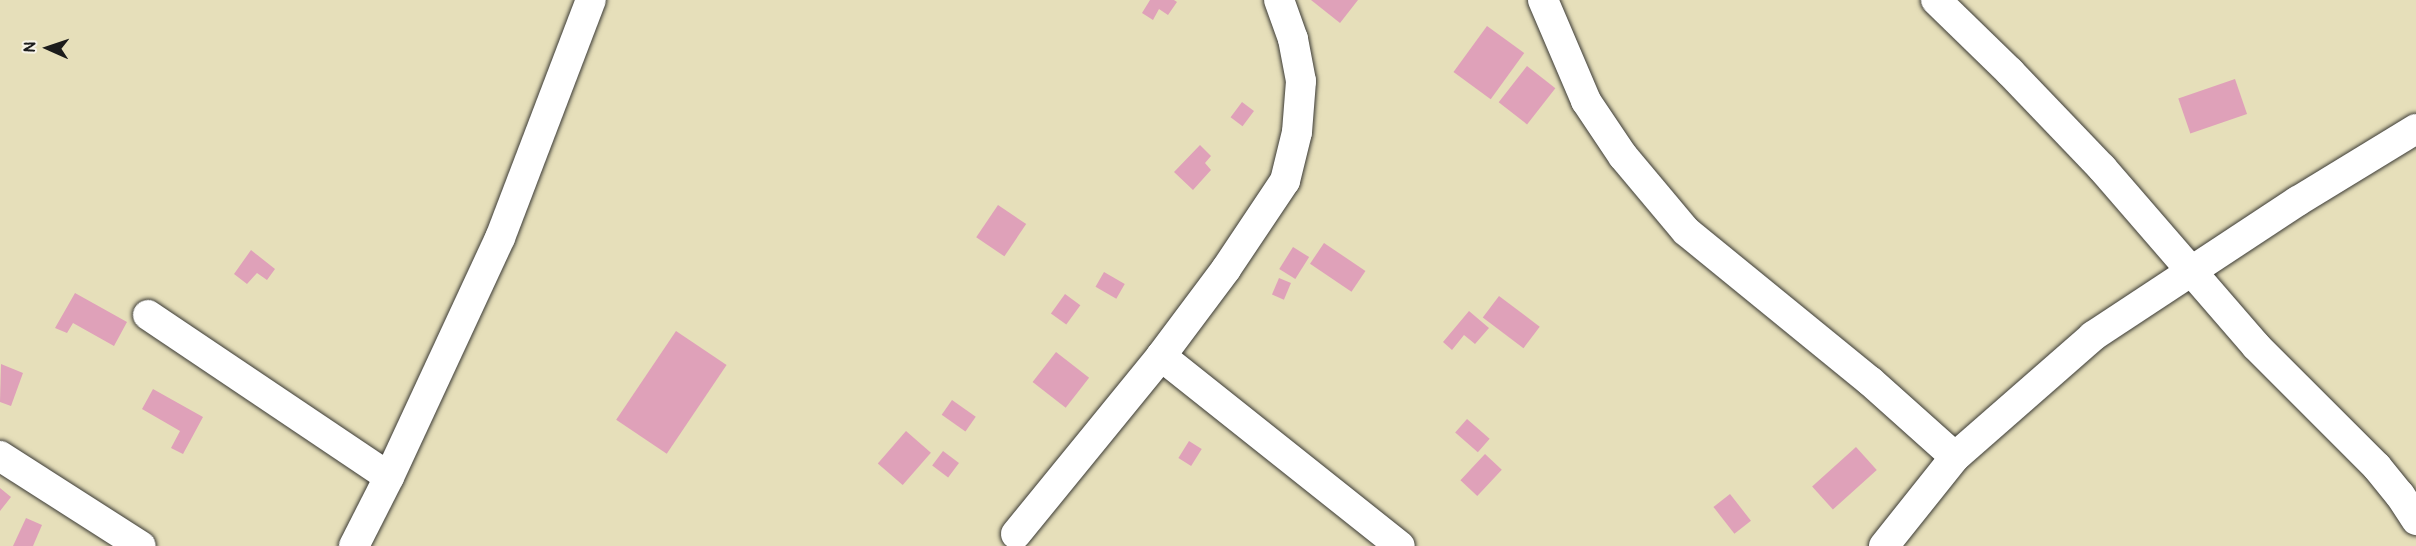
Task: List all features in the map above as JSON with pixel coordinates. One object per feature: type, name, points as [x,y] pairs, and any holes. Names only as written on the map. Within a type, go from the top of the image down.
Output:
[{"type":"street","points":[[354,546],[389,477],[500,238],[591,0]]},
{"type":"street","points":[[1016,534],[1161,356],[1226,269],[1285,181],[1297,132],[1301,81],[1293,39],[1280,0]]},
{"type":"street","points":[[1543,0],[1586,101],[1623,156],[1686,231],[1870,381],[1955,457]]},
{"type":"street","points":[[1936,0],[2058,121],[2256,346],[2377,467],[2416,519]]},
{"type":"street","points":[[1884,546],[1955,457],[2093,336],[2416,129]]},
{"type":"street","points":[[148,315],[389,477]]},
{"type":"street","points":[[1161,356],[1400,546]]},
{"type":"street","points":[[0,456],[141,546]]},
{"type":"building","points":[[1150,0],[1177,2],[1168,15],[1159,9],[1153,20],[1142,13]]},
{"type":"building","points":[[1311,0],[1358,0],[1340,23]]},
{"type":"building","points":[[1487,26],[1524,53],[1491,99],[1453,72]]},
{"type":"building","points":[[1527,66],[1555,88],[1527,124],[1499,102]]},
{"type":"building","points":[[2235,79],[2247,114],[2190,134],[2178,99]]},
{"type":"building","points":[[1242,102],[1254,111],[1243,126],[1231,117]]},
{"type":"building","points":[[1200,145],[1211,156],[1205,163],[1211,170],[1193,190],[1174,172]]},
{"type":"building","points":[[998,205],[1026,224],[1004,256],[976,237]]},
{"type":"building","points":[[1324,243],[1365,271],[1351,292],[1310,264]]},
{"type":"building","points":[[1293,247],[1309,257],[1295,279],[1279,269]]},
{"type":"building","points":[[251,250],[275,269],[267,280],[257,273],[247,284],[234,274]]},
{"type":"building","points":[[1104,272],[1125,284],[1116,299],[1096,287]]},
{"type":"building","points":[[1279,278],[1291,283],[1284,300],[1272,295]]},
{"type":"building","points":[[75,293],[127,322],[114,346],[73,323],[67,333],[55,328]]},
{"type":"building","points":[[1065,294],[1080,305],[1066,325],[1051,313]]},
{"type":"building","points":[[1499,296],[1540,327],[1523,348],[1483,318]]},
{"type":"building","points":[[1469,311],[1489,328],[1475,344],[1464,335],[1452,350],[1443,342]]},
{"type":"building","points":[[676,331],[727,365],[667,454],[616,420]]},
{"type":"building","points":[[1056,352],[1089,378],[1066,408],[1033,382]]},
{"type":"building","points":[[1,364],[23,373],[11,406],[0,402]]},
{"type":"building","points":[[153,389],[203,417],[183,454],[171,448],[180,431],[142,409]]},
{"type":"building","points":[[952,400],[976,417],[965,431],[942,415]]},
{"type":"building","points":[[1467,419],[1490,439],[1478,452],[1455,433]]},
{"type":"building","points":[[906,431],[931,453],[903,485],[878,463]]},
{"type":"building","points":[[1189,441],[1202,449],[1191,466],[1178,458]]},
{"type":"building","points":[[1856,447],[1877,470],[1833,510],[1812,486]]},
{"type":"building","points":[[943,451],[959,463],[948,477],[932,465]]},
{"type":"building","points":[[1485,454],[1502,470],[1477,496],[1460,480]]},
{"type":"building","points":[[0,488],[11,497],[0,511]]},
{"type":"building","points":[[1730,494],[1751,521],[1734,534],[1713,507]]},
{"type":"building","points":[[26,518],[42,525],[33,546],[13,546]]}]
